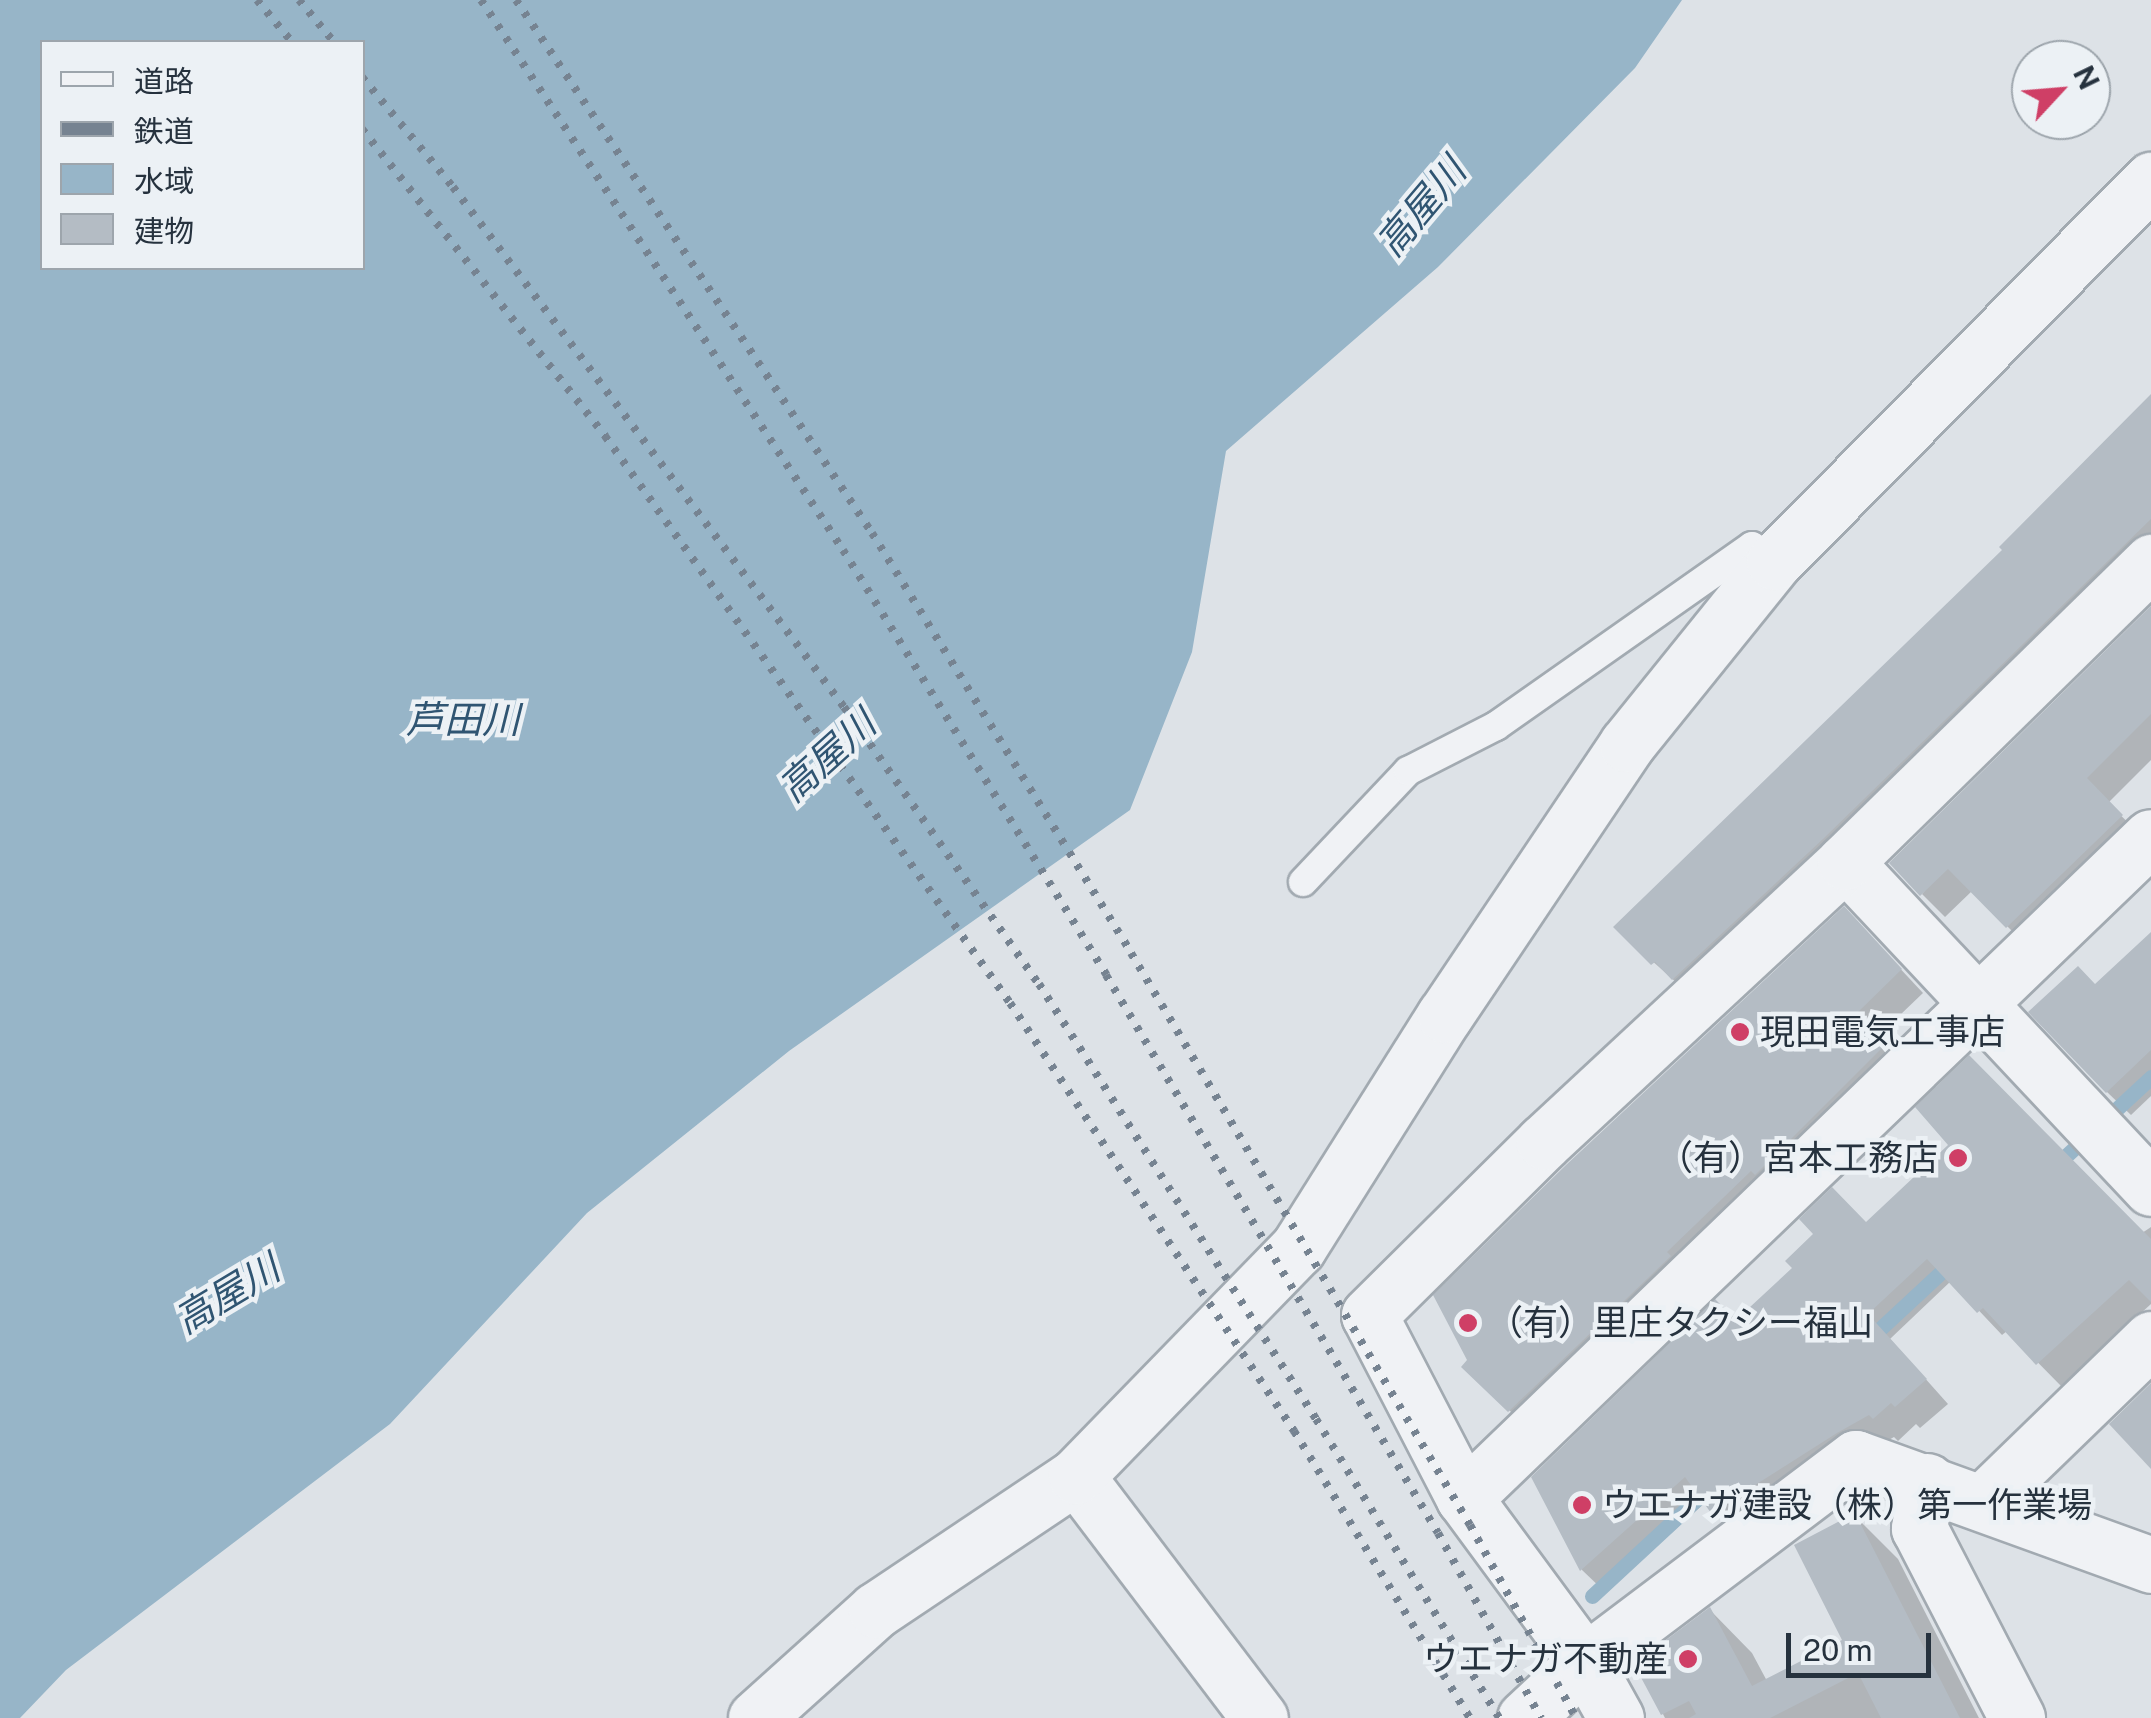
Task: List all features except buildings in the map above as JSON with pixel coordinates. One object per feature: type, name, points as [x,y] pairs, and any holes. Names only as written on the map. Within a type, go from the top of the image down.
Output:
[{"type":"street","points":[[756,1718],[876,1610],[1076,1476],[1298,1248],[1445,1014],[1627,744],[1774,562],[2151,180]]},
{"type":"street","points":[[1616,1718],[1585,1662],[1464,1498],[1369,1315],[1544,1142],[1846,862],[2151,562]]},
{"type":"street","points":[[1464,1498],[2151,837]]},
{"type":"street","points":[[1846,862],[2151,1188]]},
{"type":"street","points":[[1983,1502],[2151,1339]]},
{"type":"street","points":[[1525,1718],[1585,1662],[1856,1458],[2151,1565]]},
{"type":"street","points":[[1076,1476],[1251,1715]]},
{"type":"street","points":[[1926,1481],[1919,1528],[2017,1718]]},
{"type":"lane","points":[[1303,882],[1408,771],[1496,726],[1752,546],[1774,562]]},
{"type":"water","name":"芦田川","points":[[0,0],[1682,0],[1635,68],[1438,267],[1226,451],[1192,652],[1130,810],[789,1051],[587,1213],[390,1424],[66,1670],[20,1718],[0,1718]]},
{"type":"waterway","points":[[2055,1166],[2151,1077]]},
{"type":"waterway","points":[[1868,1340],[1954,1260]]},
{"type":"waterway","points":[[1592,1596],[1712,1485]]},
{"type":"railway","points":[[257,0],[290,40]]},
{"type":"railway","points":[[299,0],[332,40]]},
{"type":"railway","points":[[481,0],[843,550],[1106,975],[1438,1533],[1541,1718]]},
{"type":"railway","points":[[516,0],[872,533],[1131,953],[1470,1525],[1576,1718]]},
{"type":"railway","points":[[365,81],[453,187],[844,707],[1039,984],[1316,1419],[1499,1718]]},
{"type":"railway","points":[[365,133],[605,436],[1010,1003],[1294,1431],[1470,1718]]},
{"type":"place","name":"現田電気工事店","points":[[1740,1032]]},
{"type":"place","name":"（有）宮本工務店","points":[[1958,1158]]},
{"type":"place","name":"（有）里庄タクシー福山","points":[[1468,1323]]},
{"type":"place","name":"ウエナガ建設（株）第一作業場","points":[[1582,1505]]},
{"type":"place","name":"ウエナガ不動産","points":[[1688,1659]]},
{"type":"water label","name":"高屋川","points":[[1421,207]]},
{"type":"water label","name":"高屋川","points":[[827,756]]},
{"type":"water label","name":"高屋川","points":[[227,1294]]}]
